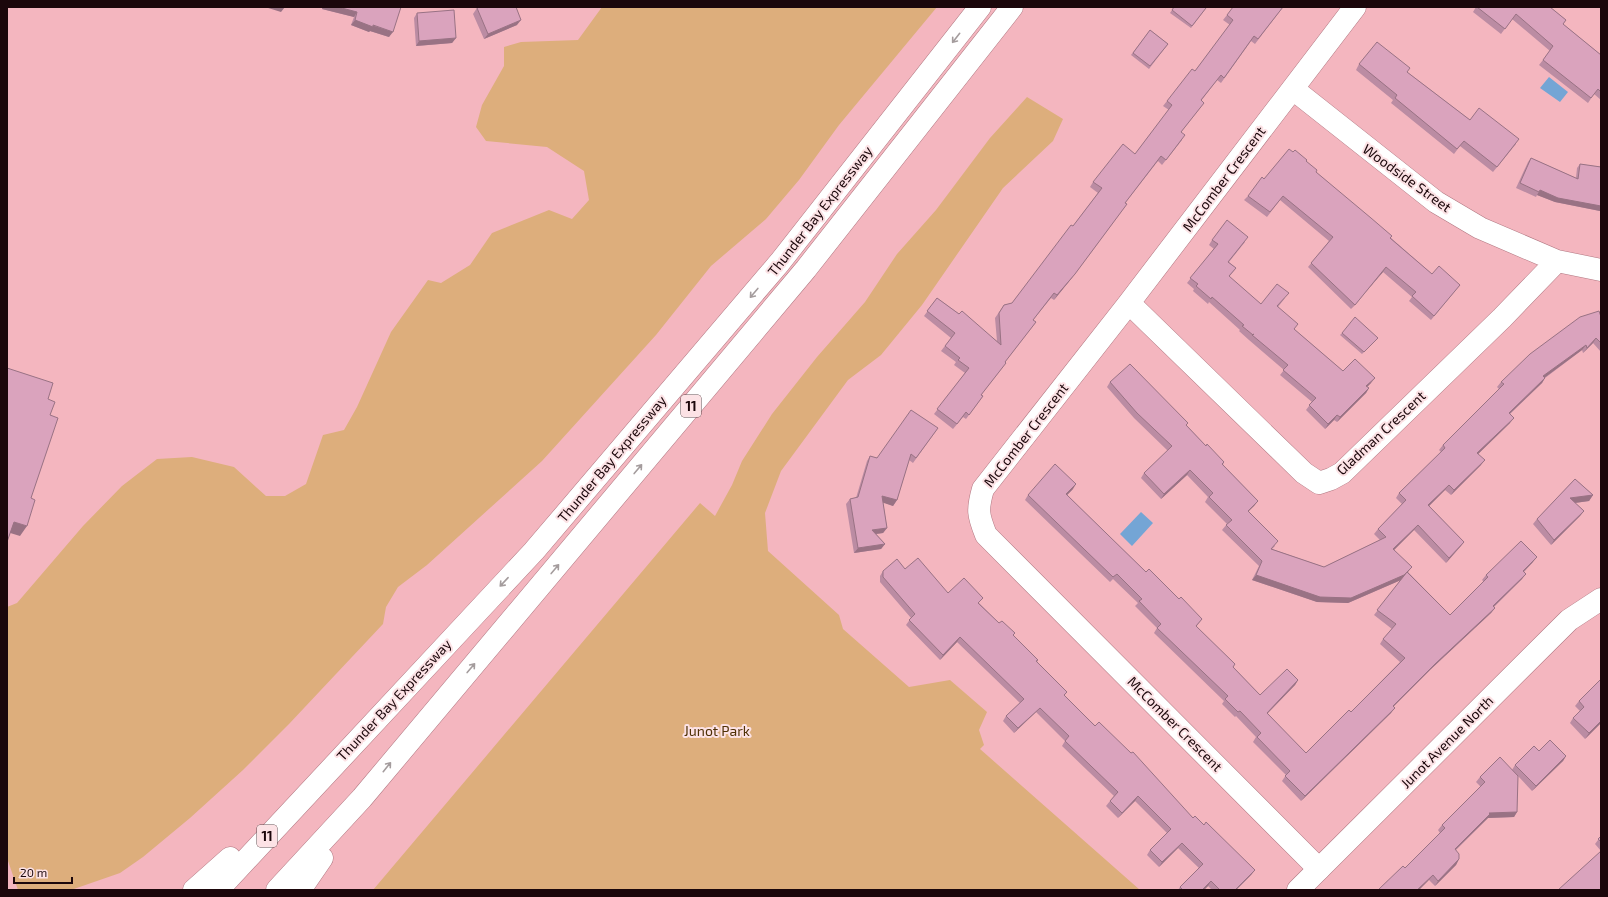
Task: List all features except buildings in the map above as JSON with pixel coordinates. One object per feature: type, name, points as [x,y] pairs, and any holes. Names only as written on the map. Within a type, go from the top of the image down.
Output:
[{"type":"main road","name":"Thunder Bay Expressway","points":[[218,890],[539,545],[780,262],[980,7]]},
{"type":"main road","name":"Thunder Bay Expressway","points":[[277,890],[362,798],[806,269],[1012,7]]},
{"type":"main road","name":"McComber Crescent","points":[[1319,869],[986,535],[980,520],[978,505],[983,489],[1129,303],[1355,7]]},
{"type":"main road","name":"Woodside Street","points":[[1293,89],[1434,201],[1480,228],[1557,260],[1601,270]]},
{"type":"main road","name":"Gladman Crescent","points":[[1129,303],[1304,473],[1319,483],[1342,473],[1502,318],[1557,260]]},
{"type":"main road","name":"Junot Avenue North","points":[[1298,890],[1569,620],[1601,599]]},
{"type":"main road","points":[[194,890],[317,782]]},
{"type":"main road","points":[[300,890],[362,798]]},
{"type":"green space","points":[[602,7],[937,7],[839,125],[799,180],[766,219],[711,266],[656,335],[542,461],[427,565],[398,587],[386,607],[383,624],[289,724],[243,770],[190,818],[143,857],[120,873],[71,890],[18,890],[7,858],[7,607],[17,603],[83,526],[122,486],[157,459],[192,457],[234,467],[266,496],[285,496],[306,484],[323,435],[344,430],[357,407],[391,332],[428,280],[441,283],[470,265],[492,233],[549,210],[572,219],[589,200],[584,171],[547,147],[486,141],[476,127],[482,105],[504,66],[504,47],[521,42],[578,40]]},
{"type":"green space","name":"Junot Park","points":[[1027,97],[1063,119],[1053,141],[1003,188],[922,305],[881,355],[848,380],[781,471],[765,513],[768,551],[839,615],[843,629],[909,687],[950,680],[987,712],[979,730],[984,745],[980,749],[1140,890],[373,890],[700,503],[715,516],[732,485],[742,461],[772,414],[817,357],[865,302],[897,254],[936,210],[990,138]]},
{"type":"water","points":[[1549,77],[1568,92],[1560,102],[1540,88]]},
{"type":"water","points":[[1141,512],[1153,523],[1132,546],[1120,534]]}]
